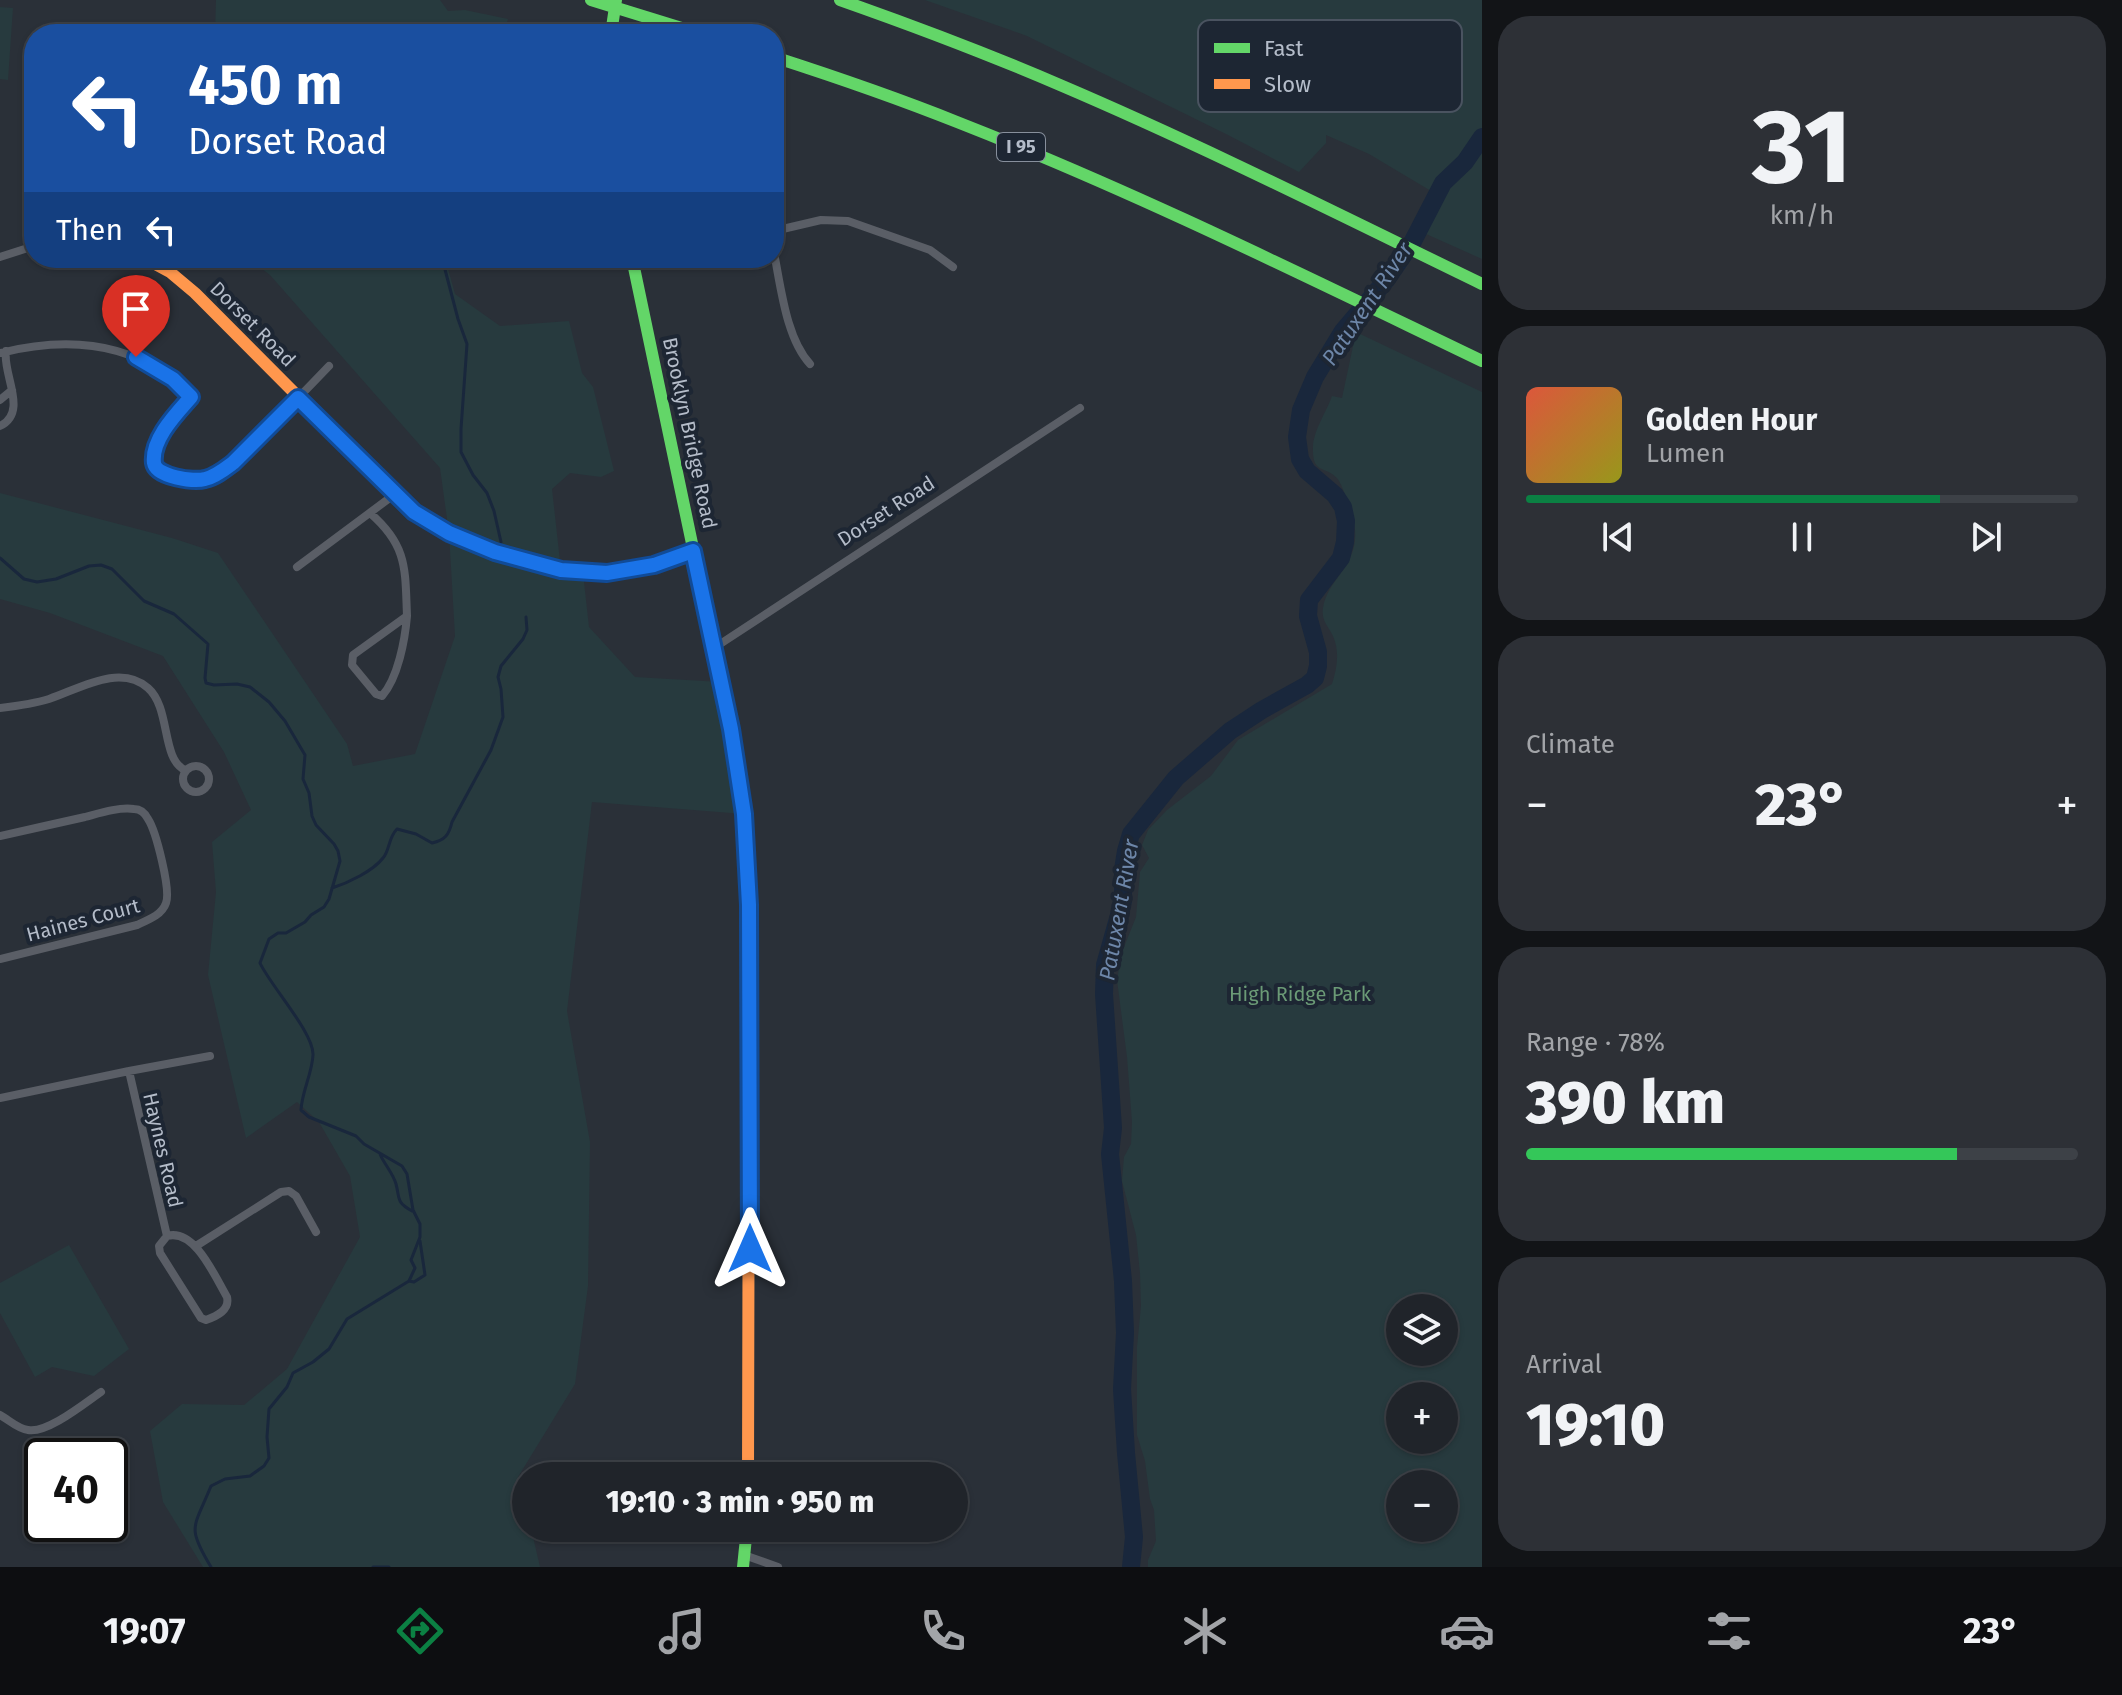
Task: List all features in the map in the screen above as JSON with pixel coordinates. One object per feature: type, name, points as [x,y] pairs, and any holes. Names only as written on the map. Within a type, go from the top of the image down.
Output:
[{"type":"main road","points":[[591,0],[669,24]]},
{"type":"main road","points":[[612,24],[616,0]]},
{"type":"main road","points":[[840,0],[1060,84],[1482,284]]},
{"type":"main road","name":"I 95","points":[[784,61],[948,118],[1109,184],[1482,361]]},
{"type":"main road","name":"Dorset Road","points":[[163,268],[195,293],[414,512],[449,533],[495,552],[561,570],[607,573],[631,570],[693,551]]},
{"type":"main road","name":"Brooklyn Bridge Road","points":[[634,268],[740,782],[748,862],[748,1462]]},
{"type":"street","points":[[784,229],[821,220],[848,221],[930,250],[953,267]]},
{"type":"street","points":[[0,257],[24,249]]},
{"type":"street","points":[[777,268],[793,336],[810,364]]},
{"type":"street","points":[[0,426],[10,419],[13,409],[3,352],[43,344],[87,344],[136,357],[173,379],[191,397],[166,426],[155,451],[154,464],[163,473],[176,477],[205,479],[233,463],[329,366]]},
{"type":"street","points":[[0,400],[12,390]]},
{"type":"street","name":"Dorset Road","points":[[714,648],[1080,408]]},
{"type":"street","points":[[297,567],[395,494]]},
{"type":"street","points":[[370,513],[385,526],[398,546],[405,578],[407,616],[399,660],[386,692],[382,696],[376,694],[352,665],[353,655],[407,616]]},
{"type":"street","points":[[0,708],[46,700],[108,679],[128,677],[150,689],[159,701],[173,757],[185,770]]},
{"type":"street","name":"Haines Court","points":[[0,836],[106,812],[143,811],[151,823],[167,893],[161,911],[137,925],[0,959]]},
{"type":"street","name":"Haynes Road","points":[[0,1098],[210,1056]]},
{"type":"street","name":"Haynes Road","points":[[129,1071],[167,1236]]},
{"type":"street","points":[[196,1246],[281,1192],[289,1191],[296,1196],[316,1232]]},
{"type":"street","name":"Haynes Road","points":[[182,1235],[196,1246],[228,1302],[222,1312],[206,1320],[201,1318],[160,1253],[159,1246],[167,1236],[182,1235]]},
{"type":"street","points":[[0,1415],[24,1429],[37,1430],[101,1392]]},
{"type":"street","points":[[744,1561],[778,1567]]},
{"type":"green space","points":[[216,0],[440,0],[448,11],[465,10],[508,19],[506,24],[215,24]]},
{"type":"green space","points":[[925,0],[1482,0],[1482,259],[1415,229],[1431,191],[1369,154],[1326,135],[1326,143],[1299,172],[1027,36]]},
{"type":"green space","points":[[0,7],[13,8],[8,80],[0,79]]},
{"type":"green space","points":[[261,268],[448,268],[455,294],[500,326],[569,321],[582,373],[593,387],[614,471],[601,477],[570,473],[552,489],[561,570],[583,573],[589,627],[635,677],[721,682],[744,814],[592,802],[567,1011],[590,1142],[588,1286],[575,1384],[527,1462],[512,1462],[512,1542],[534,1542],[540,1567],[203,1567],[163,1502],[150,1431],[182,1404],[244,1405],[287,1369],[360,1237],[350,1176],[319,1122],[297,1102],[246,1138],[208,975],[216,892],[212,842],[251,810],[224,752],[163,656],[50,613],[0,599],[0,493],[218,553],[347,744],[353,766],[415,754],[455,636],[449,533],[440,468]]},
{"type":"green space","name":"High Ridge Park","points":[[1356,332],[1482,392],[1482,1567],[1148,1567],[1156,1541],[1154,1510],[1137,1435],[1140,1273],[1136,1235],[1122,1181],[1124,1157],[1131,1144],[1132,1122],[1117,980],[1122,952],[1136,917],[1140,872],[1149,858],[1142,845],[1148,830],[1167,810],[1211,776],[1238,740],[1332,684],[1337,654],[1323,608],[1331,588],[1352,554],[1355,530],[1337,478],[1317,466],[1313,456],[1318,428],[1332,396],[1342,398]]},
{"type":"green space","points":[[69,1245],[129,1349],[94,1376],[52,1367],[35,1377],[0,1313],[0,1283]]},
{"type":"waterway","name":"Patuxent River","points":[[1131,1567],[1134,1537],[1122,1389],[1125,1333],[1123,1281],[1110,1154],[1113,1128],[1104,994],[1105,965],[1123,901],[1126,851],[1131,834],[1176,778],[1230,731],[1315,678],[1318,652],[1308,616],[1309,600],[1341,558],[1346,521],[1343,507],[1335,495],[1307,471],[1300,459],[1297,437],[1301,410],[1315,377],[1343,331],[1387,279],[1413,241],[1443,183],[1465,162],[1482,137]]},
{"type":"waterway","points":[[445,268],[467,344],[461,452],[487,493],[501,542]]},
{"type":"waterway","points":[[0,558],[24,579],[37,582],[56,579],[89,566],[101,565],[112,569],[144,601],[174,614],[208,644],[206,683],[250,687],[269,702],[285,721],[305,755],[303,779],[309,793],[312,816],[316,825],[334,844],[340,861],[324,907],[305,922],[269,939],[260,963],[307,1034],[311,1046],[312,1062],[301,1110],[309,1117],[356,1136],[402,1166],[407,1174],[413,1210],[420,1224],[420,1237],[411,1260],[415,1268],[409,1281],[347,1319],[329,1349],[293,1373],[287,1387],[269,1409],[269,1458],[264,1466],[250,1476],[225,1479],[211,1486],[195,1527],[198,1543],[211,1567]]},
{"type":"waterway","points":[[332,888],[360,876],[379,863],[397,829],[416,834],[432,843],[448,834],[491,750],[503,717],[498,677],[501,666],[523,639],[527,630],[526,617]]},
{"type":"waterway","points":[[380,1154],[395,1180],[401,1202],[412,1211]]},
{"type":"waterway","points":[[409,1281],[414,1282],[425,1275],[420,1241]]},
{"type":"waterway","points":[[373,1567],[389,1567]]},
{"type":"traffic: fast","points":[[591,0],[669,24]]},
{"type":"traffic: fast","points":[[612,24],[616,0]]},
{"type":"traffic: fast","points":[[840,0],[978,51],[1113,108],[1482,284]]},
{"type":"traffic: fast","points":[[784,60],[934,113],[1090,177],[1482,361]]},
{"type":"traffic: fast","points":[[634,268],[731,729],[744,814],[749,905],[749,1039]]},
{"type":"traffic: fast","points":[[441,528],[504,556],[565,570],[595,572],[627,569],[693,551]]},
{"type":"traffic: fast","points":[[743,1567],[746,1542]]},
{"type":"traffic: slow","points":[[163,268],[195,293],[395,494],[441,528]]},
{"type":"traffic: slow","points":[[748,1462],[749,1039]]},
{"type":"route","points":[[136,357],[173,379],[191,397],[166,426],[155,451],[154,464],[163,473],[197,480],[221,472],[298,398],[414,512],[449,533],[495,552],[561,570],[607,573],[654,565],[693,551],[731,729],[748,862],[750,1249]]}]
